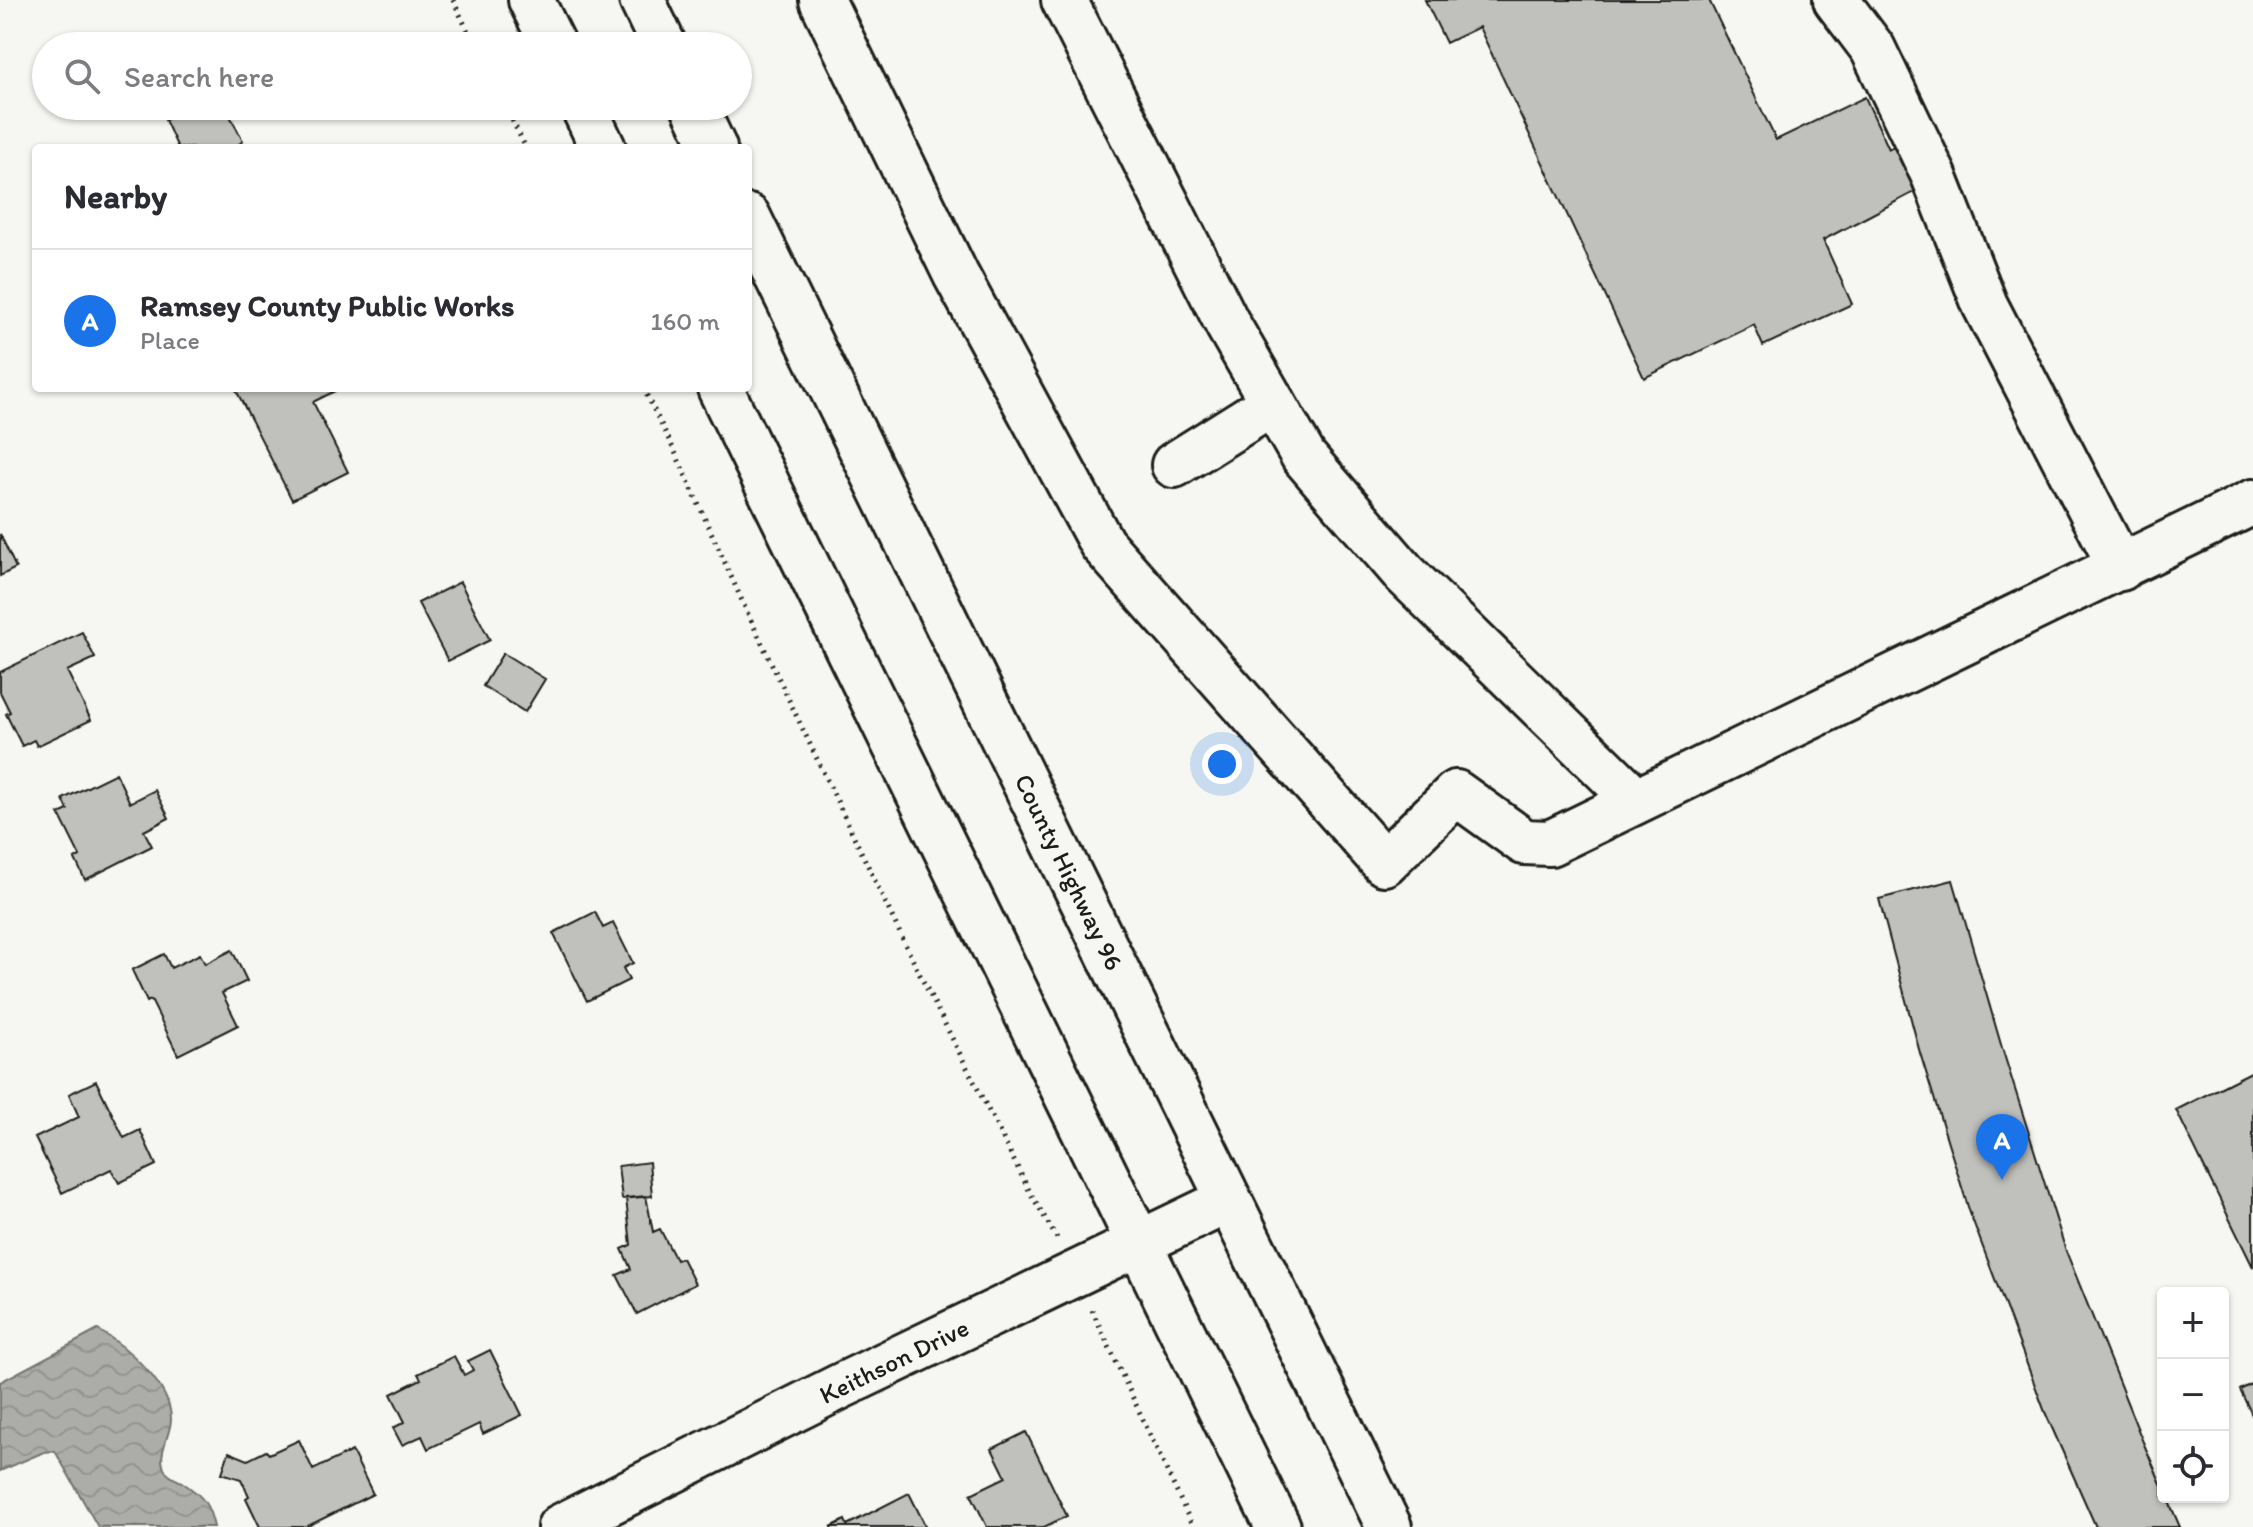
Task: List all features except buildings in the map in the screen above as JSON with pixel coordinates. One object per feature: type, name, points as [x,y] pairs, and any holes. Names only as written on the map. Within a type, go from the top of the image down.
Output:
[{"type":"main road","points":[[531,0],[547,32]]},
{"type":"main road","points":[[642,0],[657,32]]},
{"type":"main road","points":[[822,0],[956,275],[1102,544],[1384,863],[1456,793],[1524,842],[1550,843],[2253,502]]},
{"type":"main road","points":[[1064,0],[1228,325],[1304,457],[1404,573],[1636,800]]},
{"type":"main road","points":[[1836,0],[1873,49],[1934,176],[1985,305],[2121,568]]},
{"type":"main road","points":[[590,120],[601,144]]},
{"type":"main road","points":[[701,120],[712,144]]},
{"type":"main road","name":"County Highway 96","points":[[752,225],[1389,1527]]},
{"type":"main road","points":[[722,392],[1278,1527]]},
{"type":"main road","points":[[1174,465],[1273,403]]},
{"type":"main road","name":"Keithson Drive","points":[[560,1527],[839,1387],[1229,1200]]},
{"type":"path","points":[[453,0],[468,32]]},
{"type":"path","points":[[512,120],[524,144]]},
{"type":"path","points":[[645,392],[917,969],[1031,1194],[1057,1236]]},
{"type":"path","points":[[1088,1301],[1193,1527]]},
{"type":"water","points":[[98,1330],[121,1345],[145,1367],[163,1393],[171,1419],[163,1467],[169,1475],[200,1497],[210,1512],[214,1527],[98,1527],[55,1451],[44,1452],[0,1471],[0,1382]]},
{"type":"place","name":"Ramsey County Public Works","points":[[2002,1180]]}]
